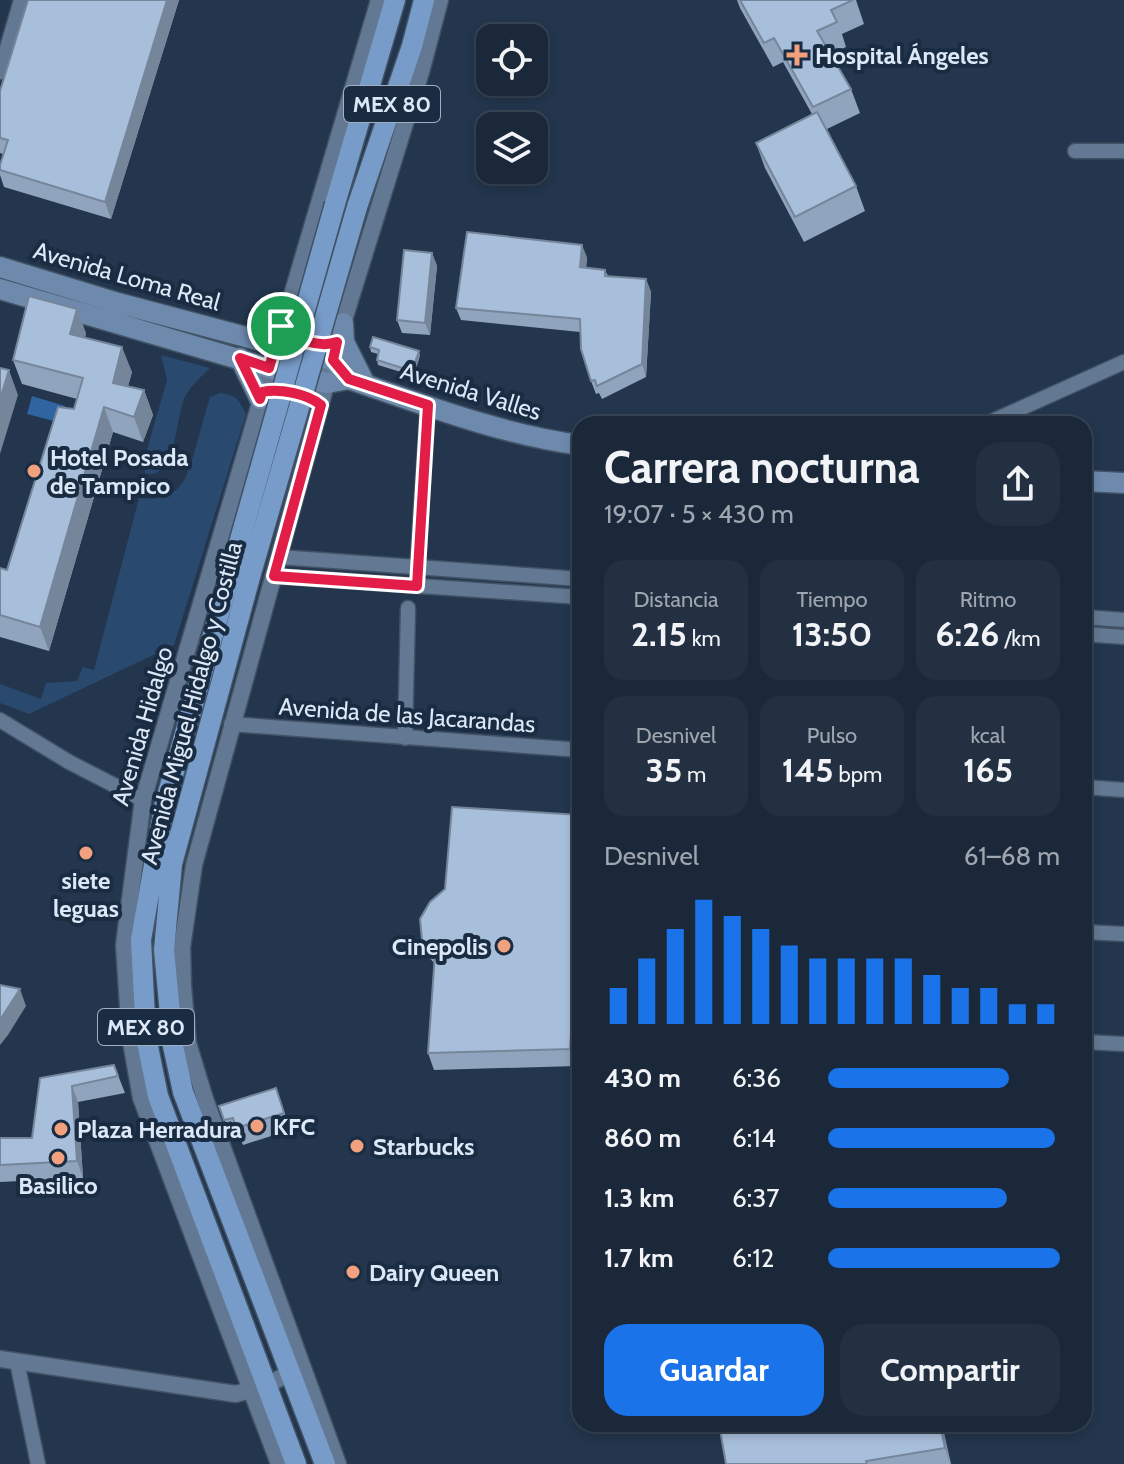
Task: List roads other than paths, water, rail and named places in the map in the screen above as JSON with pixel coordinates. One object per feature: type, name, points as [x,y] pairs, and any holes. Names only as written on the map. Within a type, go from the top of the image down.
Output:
[{"type":"main road","name":"Avenida Miguel Hidalgo y Costilla","points":[[325,1464],[183,1092],[181,1044],[164,950],[172,864],[240,576],[335,204],[395,0]]},
{"type":"main road","name":"Avenida Miguel Hidalgo y Costilla","points":[[296,1464],[260,1388],[158,1096],[146,1037],[141,940],[164,807],[357,207],[412,46],[424,0]]},
{"type":"main road","name":"Avenida Loma Real","points":[[0,267],[118,303],[278,335],[338,342]]},
{"type":"main road","name":"Avenida Loma Real","points":[[0,289],[327,383]]},
{"type":"main road","points":[[338,342],[344,342],[357,382],[338,342]]},
{"type":"main road","points":[[240,358],[261,396]]},
{"type":"main road","name":"Avenida Valles","points":[[327,383],[357,382],[545,440],[572,444]]},
{"type":"main road","points":[[1092,481],[1124,483]]},
{"type":"street","points":[[0,72],[21,0]]},
{"type":"street","name":"Avenida Hidalgo","points":[[279,1464],[260,1388],[141,1098],[133,1063],[124,945],[143,800],[379,0]]},
{"type":"street","points":[[338,1464],[181,1044],[184,934],[194,865],[231,724],[338,342],[440,0]]},
{"type":"street","points":[[1075,151],[1124,151]]},
{"type":"street","points":[[1004,416],[1124,362]]},
{"type":"street","points":[[261,396],[270,390],[292,393],[314,399],[321,405]]},
{"type":"street","points":[[417,586],[428,405]]},
{"type":"street","points":[[279,557],[572,578]]},
{"type":"street","points":[[333,561],[334,580]]},
{"type":"street","points":[[274,576],[572,596]]},
{"type":"street","points":[[405,738],[408,608]]},
{"type":"street","points":[[1092,618],[1124,620]]},
{"type":"street","points":[[1092,635],[1124,637]]},
{"type":"street","points":[[0,720],[69,762],[143,800]]},
{"type":"street","name":"Avenida de las Jacarandas","points":[[231,724],[572,749]]},
{"type":"street","points":[[1092,788],[1124,790]]},
{"type":"street","points":[[1092,932],[1124,934]]},
{"type":"street","points":[[1092,1042],[1124,1044]]},
{"type":"street","points":[[38,1464],[8,1360],[236,1394],[260,1388],[290,1373]]},
{"type":"place","name":"Hospital Ángeles","points":[[797,55]]},
{"type":"place","name":"Hotel Posada de Tampico","points":[[34,471]]},
{"type":"place","name":"siete leguas","points":[[86,853]]},
{"type":"place","name":"Cinepolis","points":[[504,946]]},
{"type":"place","name":"KFC","points":[[257,1126]]},
{"type":"place","name":"Plaza Herradura","points":[[61,1129]]},
{"type":"place","name":"Starbucks","points":[[357,1146]]},
{"type":"place","name":"Basilico","points":[[58,1158]]},
{"type":"place","name":"Dairy Queen","points":[[353,1272]]}]
